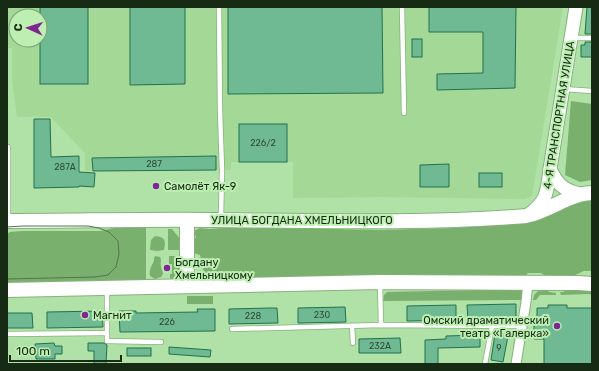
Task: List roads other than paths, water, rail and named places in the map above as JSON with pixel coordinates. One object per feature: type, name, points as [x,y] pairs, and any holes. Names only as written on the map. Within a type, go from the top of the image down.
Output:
[{"type":"main road","name":"4-Я ТРАНСПОРТНАЯ УЛИЦА","points":[[526,216],[536,209],[543,201],[546,193],[576,7]]},
{"type":"main road","points":[[550,169],[554,179],[562,188],[571,192],[586,194]]},
{"type":"main road","name":"УЛИЦА БОГДАНА ХМЕЛЬНИЦКОГО","points":[[8,221],[221,220],[363,222],[448,220],[526,216],[536,214],[564,200],[586,194]]},
{"type":"main road","points":[[187,220],[187,286]]},
{"type":"main road","points":[[7,290],[380,282],[528,282],[579,283],[590,285]]},
{"type":"street","points":[[516,364],[528,282]]},
{"type":"lane","points":[[219,7],[222,170],[221,220]]},
{"type":"lane","points":[[402,7],[404,113]]},
{"type":"lane","points":[[571,38],[592,38]]},
{"type":"lane","points":[[563,89],[592,91]]},
{"type":"lane","points":[[7,147],[8,221]]},
{"type":"lane","points":[[380,282],[381,325]]},
{"type":"lane","points":[[107,288],[107,341],[161,342]]},
{"type":"lane","points":[[232,329],[381,325],[522,326]]},
{"type":"lane","points":[[352,326],[353,343]]},
{"type":"lane","points":[[485,364],[492,326]]},
{"type":"lane","points":[[7,334],[107,333]]},
{"type":"tram line","points":[[7,227],[88,226],[99,228],[109,232],[118,241],[119,254],[116,267],[108,275],[95,277],[7,279]]},
{"type":"place","name":"Самолёт Як-9","points":[[156,186]]},
{"type":"place","name":"Богдану Хмельницкому","points":[[167,268]]},
{"type":"place","name":"Магнит","points":[[85,315]]},
{"type":"place","name":"Омский драматический театр «Галерка»","points":[[557,326]]}]
